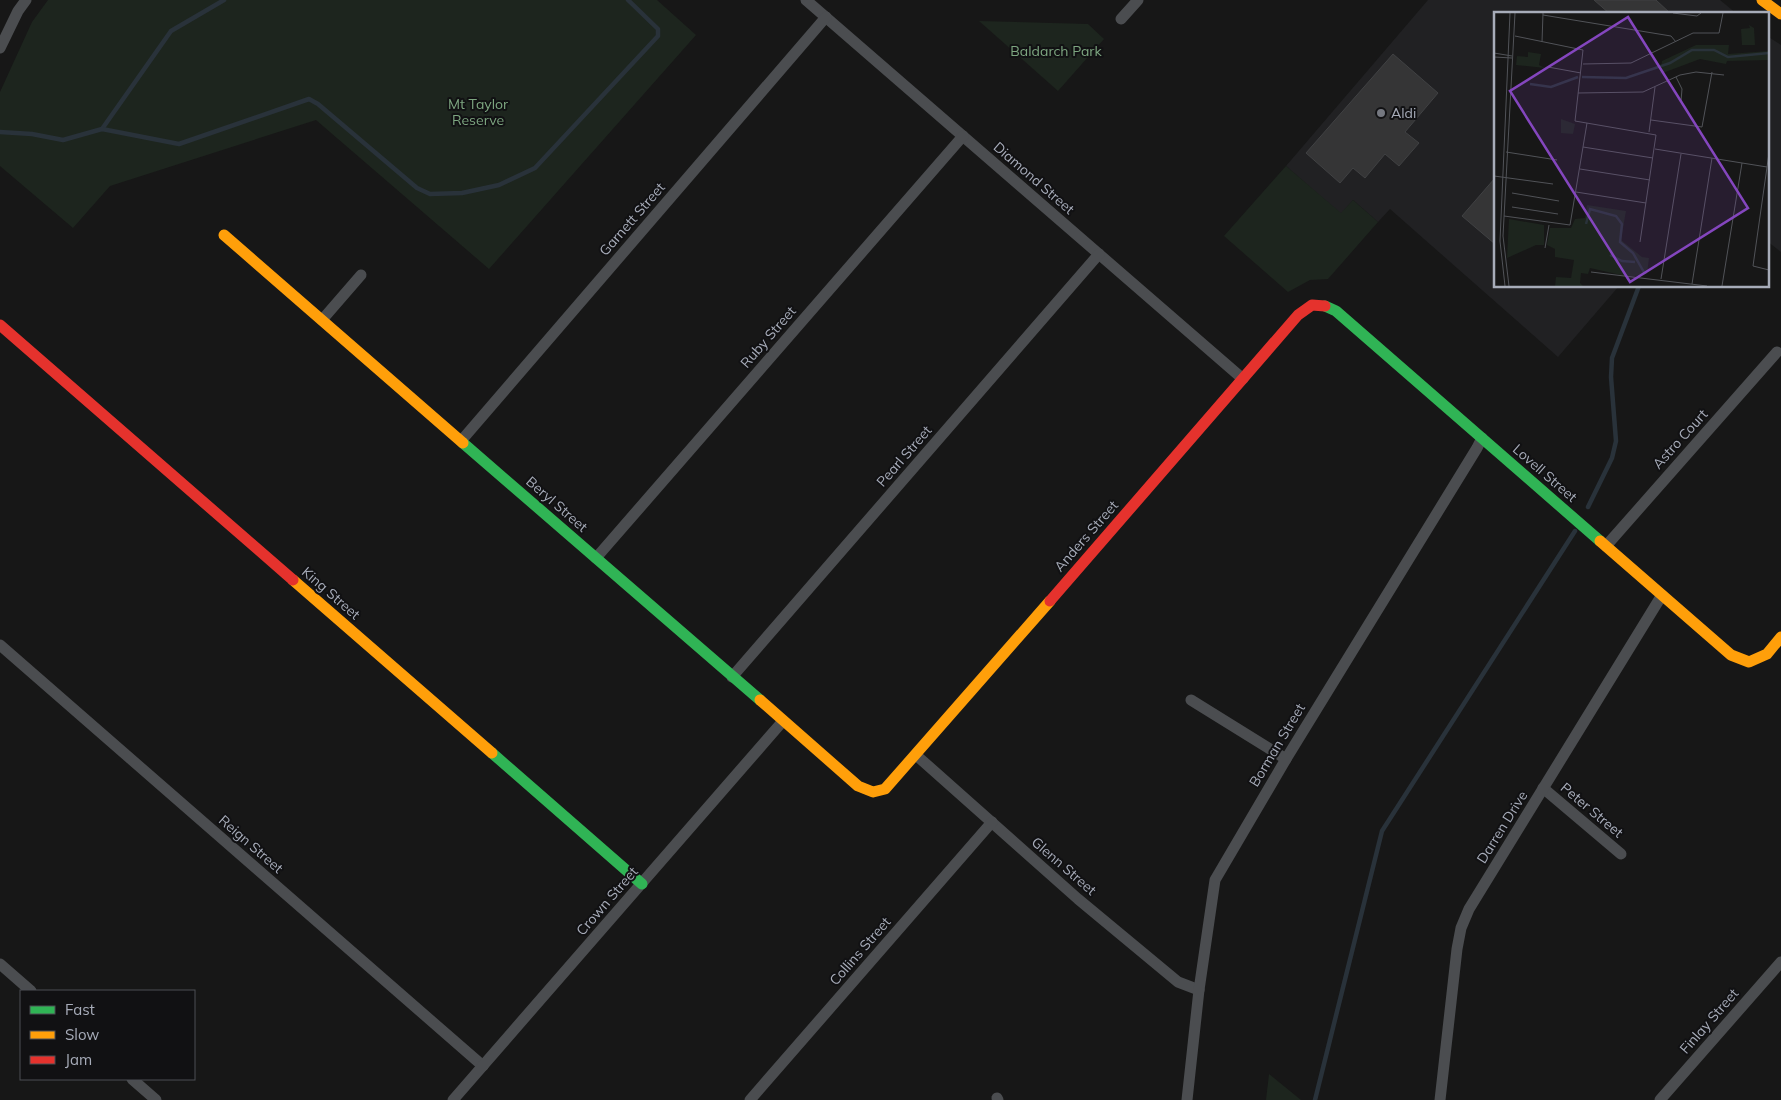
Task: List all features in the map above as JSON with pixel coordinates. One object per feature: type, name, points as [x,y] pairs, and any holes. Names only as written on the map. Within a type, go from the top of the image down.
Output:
[{"type":"street","points":[[0,48],[18,11],[26,0]]},
{"type":"street","name":"Diamond Street","points":[[806,0],[1243,379]]},
{"type":"street","points":[[1121,19],[1138,0]]},
{"type":"street","points":[[1762,0],[1781,14]]},
{"type":"street","name":"Garnett Street","points":[[461,441],[826,17]]},
{"type":"street","name":"Ruby Street","points":[[596,558],[963,136]]},
{"type":"street","name":"Beryl Street","points":[[224,235],[858,786],[873,792]]},
{"type":"street","name":"Pearl Street","points":[[732,677],[1099,254]]},
{"type":"street","points":[[322,320],[361,275]]},
{"type":"street","name":"Anders Street","points":[[873,792],[885,788],[916,755],[1298,315],[1311,305],[1323,304]]},
{"type":"street","name":"Lovell Street","points":[[1323,304],[1336,311],[1731,655],[1749,662],[1766,654],[1781,637]]},
{"type":"street","name":"King Street","points":[[0,325],[642,884]]},
{"type":"street","name":"Astro Court","points":[[1606,546],[1777,352]]},
{"type":"street","name":"Borman Street","points":[[1187,1100],[1199,990],[1215,880],[1286,759],[1482,438]]},
{"type":"street","name":"Darren Drive","points":[[1440,1100],[1460,928],[1469,909],[1662,594]]},
{"type":"street","name":"Reign Street","points":[[0,645],[483,1066]]},
{"type":"street","points":[[1190,700],[1286,759]]},
{"type":"street","name":"Crown Street","points":[[453,1100],[783,721]]},
{"type":"street","name":"Glenn Street","points":[[916,755],[1078,899],[1178,982],[1199,990]]},
{"type":"street","name":"Peter Street","points":[[1543,788],[1621,854]]},
{"type":"street","name":"Collins Street","points":[[750,1100],[992,822]]},
{"type":"street","name":"Finlay Street","points":[[1660,1100],[1781,962]]},
{"type":"street","points":[[0,964],[30,990]]},
{"type":"street","points":[[133,1080],[156,1100]]},
{"type":"shaded area","points":[[1428,0],[1720,0],[1735,12],[1494,12],[1494,288],[1617,288],[1558,357],[1390,209],[1378,222],[1353,200],[1341,214],[1286,166]]},
{"type":"shaded area","points":[[1768,37],[1781,45],[1781,252],[1768,242]]},
{"type":"green space","name":"Mt Taylor Reserve","points":[[48,0],[657,0],[696,35],[489,269],[316,120],[110,186],[73,228],[0,166],[0,92],[32,22]]},
{"type":"green space","name":"Baldarch Park","points":[[979,21],[1088,24],[1104,39],[1058,91]]},
{"type":"green space","points":[[1286,166],[1341,213],[1353,200],[1378,222],[1328,279],[1310,280],[1288,292],[1224,236]]},
{"type":"green space","points":[[1269,1074],[1301,1100],[1266,1100]]},
{"type":"building","points":[[1594,0],[1656,0],[1669,12],[1608,12]]},
{"type":"building","name":"Aldi","points":[[1393,54],[1438,93],[1405,132],[1419,143],[1399,166],[1385,154],[1365,178],[1353,168],[1340,183],[1306,153]]},
{"type":"building","points":[[1494,179],[1494,243],[1462,216]]},
{"type":"waterway","points":[[102,129],[171,31],[224,0]]},
{"type":"waterway","points":[[0,132],[32,134],[63,140],[102,129],[179,144],[309,99],[318,104],[417,188],[430,194],[462,193],[499,185],[535,168],[658,36],[658,29],[628,0]]},
{"type":"waterway","points":[[1588,507],[1612,458],[1616,441],[1611,377],[1612,358],[1638,288]]},
{"type":"waterway","points":[[1315,1100],[1382,831],[1575,531]]},
{"type":"traffic: fast","points":[[1325,306],[1336,311],[1600,541]]},
{"type":"traffic: fast","points":[[463,443],[760,700]]},
{"type":"traffic: fast","points":[[492,753],[642,884]]},
{"type":"traffic: slow","points":[[1762,0],[1781,14]]},
{"type":"traffic: slow","points":[[224,235],[463,443]]},
{"type":"traffic: slow","points":[[1600,541],[1731,655],[1749,662],[1767,654],[1781,637]]},
{"type":"traffic: slow","points":[[293,580],[492,753]]},
{"type":"traffic: slow","points":[[760,700],[858,786],[873,792],[885,789],[1050,601]]},
{"type":"traffic: jam","points":[[1050,601],[1298,315],[1312,305],[1325,306]]},
{"type":"traffic: jam","points":[[0,325],[293,580]]},
{"type":"place","name":"Aldi","points":[[1381,113]]}]
